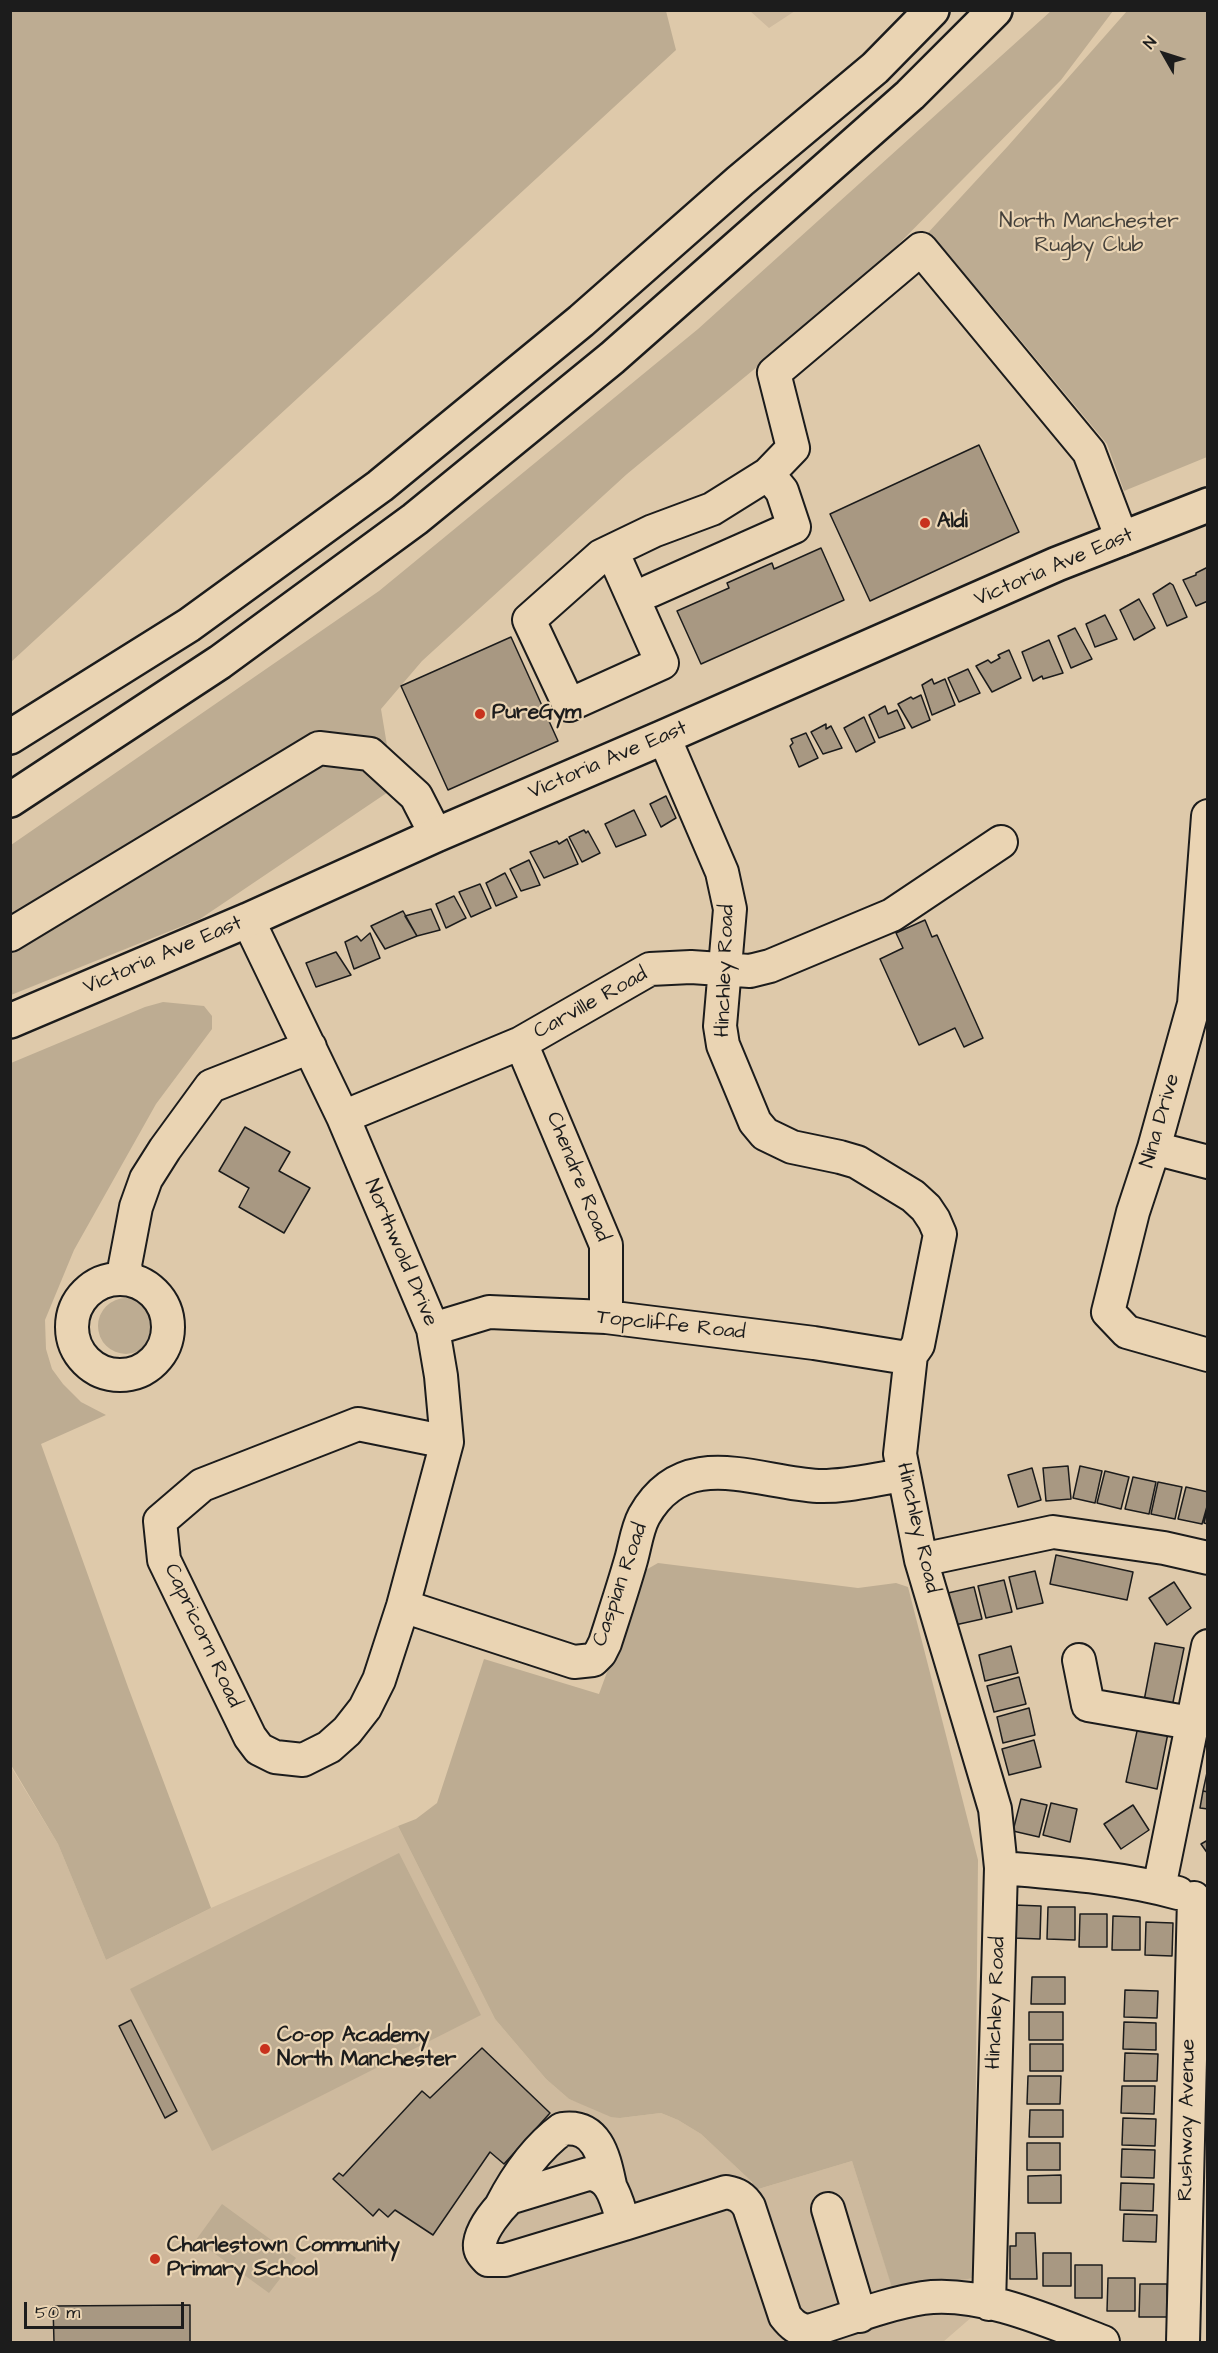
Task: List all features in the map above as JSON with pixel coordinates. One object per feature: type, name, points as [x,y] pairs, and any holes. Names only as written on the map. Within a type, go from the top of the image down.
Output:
[{"type":"main road","points":[[10,737],[189,625],[381,486],[581,321],[740,181],[874,68],[932,10]]},
{"type":"main road","points":[[10,800],[220,662],[415,519],[621,350],[910,95],[995,10]]},
{"type":"main road","name":"Victoria Ave East","points":[[10,1021],[248,920],[435,835],[1057,564],[1208,506]]},
{"type":"street","points":[[612,551],[662,663],[569,705],[529,620],[601,556],[653,531],[711,509],[768,474],[794,448],[774,373],[921,249],[1089,452],[1122,539]]},
{"type":"street","points":[[650,591],[794,527],[782,491],[768,474]]},
{"type":"street","name":"Hinchley Road","points":[[664,737],[722,872],[728,892],[730,909],[720,1026],[723,1045],[755,1122],[765,1134],[792,1147],[857,1162],[913,1196],[926,1208],[940,1234],[918,1345],[911,1355],[900,1454],[921,1560],[995,1809],[1001,1868],[989,2304]]},
{"type":"street","points":[[10,935],[319,748],[370,754],[416,796],[435,835]]},
{"type":"street","name":"Nina Drive","points":[[1208,816],[1194,1004],[1154,1148],[1133,1212],[1108,1312],[1127,1332],[1208,1355]]},
{"type":"street","name":"Carville Road","points":[[343,1117],[521,1043],[650,969],[691,967],[750,970],[770,966],[892,915],[1001,842]]},
{"type":"street","name":"Northwold Drive","points":[[248,920],[343,1117],[433,1329],[441,1376],[447,1442],[403,1606]]},
{"type":"street","name":"Chendre Road","points":[[521,1043],[606,1245],[606,1317]]},
{"type":"street","points":[[126,1272],[136,1207],[146,1179],[211,1086],[310,1047]]},
{"type":"street","points":[[1154,1148],[1208,1162]]},
{"type":"street","name":"Topcliffe Road","points":[[433,1329],[489,1312],[606,1317],[814,1343],[901,1357],[911,1355]]},
{"type":"street","name":"Capricorn Road","points":[[403,1606],[379,1680],[365,1708],[347,1731],[329,1747],[303,1760],[275,1757],[259,1749],[250,1737],[164,1560],[160,1521],[202,1485],[358,1424],[447,1442]]},
{"type":"street","name":"Caspian Road","points":[[403,1606],[574,1662],[593,1660],[605,1643],[643,1518],[657,1496],[675,1482],[692,1474],[712,1472],[818,1486],[857,1484],[904,1475]]},
{"type":"street","points":[[921,1560],[1053,1532],[1164,1548],[1208,1558]]},
{"type":"street","points":[[1160,1888],[1208,1646]]},
{"type":"street","points":[[1079,1660],[1088,1705],[1191,1723]]},
{"type":"street","points":[[1001,1868],[1088,1876],[1160,1888],[1201,1899]]},
{"type":"street","name":"Rushway Avenue","points":[[1183,2343],[1201,1899]]},
{"type":"street","points":[[624,2224],[610,2185],[604,2158],[591,2138],[579,2129],[562,2128],[540,2149],[515,2179],[480,2243],[480,2252],[488,2260],[505,2260],[624,2224],[726,2192],[744,2199],[749,2207],[785,2316],[796,2327],[809,2331],[923,2298],[957,2297],[1029,2315],[1103,2343]]},
{"type":"street","points":[[501,2206],[509,2198],[588,2174],[596,2174],[610,2185]]},
{"type":"street","points":[[828,2209],[860,2316]]},
{"type":"shaded area","points":[[750,11],[795,11],[769,28]]},
{"type":"shaded area","name":"Co-op Academy North Manchester","points":[[10,1765],[58,1844],[106,1960],[211,1908],[398,1826],[495,2019],[546,2079],[569,2099],[620,2118],[661,2113],[678,2120],[701,2134],[752,2182],[755,2190],[852,2161],[893,2290],[974,2278],[973,2316],[943,2342],[11,2342]]},
{"type":"green space","points":[[11,10],[666,11],[676,50],[11,662]]},
{"type":"green space","points":[[1051,11],[1113,11],[1061,80],[865,278],[627,474],[422,661],[381,709],[394,788],[200,919],[11,995],[11,845],[379,591],[698,329]]},
{"type":"green space","name":"North Manchester Rugby Club","points":[[1127,11],[1207,11],[1207,457],[1124,491],[1107,444],[988,301],[914,248]]},
{"type":"green space","points":[[163,1002],[204,1006],[212,1016],[212,1029],[156,1104],[74,1250],[45,1320],[46,1349],[52,1369],[81,1402],[106,1415],[41,1444],[128,1687],[211,1908],[106,1960],[58,1844],[11,1765],[11,1063],[145,1007]]},
{"type":"green space","points":[[121,1298],[131,1298],[146,1306],[152,1315],[154,1326],[152,1337],[146,1346],[131,1354],[121,1354],[110,1349],[103,1342],[98,1331],[98,1321],[103,1310],[110,1303]]},
{"type":"green space","points":[[658,1563],[858,1588],[896,1583],[908,1587],[978,1860],[974,2278],[893,2291],[852,2161],[755,2190],[752,2182],[701,2134],[678,2120],[661,2113],[611,2117],[569,2099],[546,2079],[495,2019],[398,1826],[416,1819],[437,1803],[484,1659],[599,1694],[644,1571]]},
{"type":"green space","points":[[399,1853],[481,2015],[212,2151],[130,1989]]},
{"type":"green space","points":[[222,2204],[296,2258],[269,2293],[196,2240]]},
{"type":"building","name":"Aldi","points":[[979,445],[1019,532],[870,601],[830,514]]},
{"type":"building","points":[[821,548],[844,600],[701,664],[677,611],[729,588],[727,583],[772,563],[774,569]]},
{"type":"building","points":[[1208,567],[1208,601],[1196,606],[1183,580]]},
{"type":"building","points":[[1170,583],[1187,617],[1167,626],[1153,594]]},
{"type":"building","points":[[1139,599],[1155,628],[1134,640],[1120,610]]},
{"type":"building","points":[[1105,615],[1117,639],[1095,647],[1086,624]]},
{"type":"building","points":[[1075,628],[1092,659],[1071,668],[1058,636]]},
{"type":"building","name":"PureGym","points":[[511,637],[558,741],[448,790],[401,686]]},
{"type":"building","points":[[1049,640],[1063,673],[1043,679],[1042,676],[1033,681],[1022,652]]},
{"type":"building","points":[[1009,650],[1021,678],[992,692],[976,666],[988,660],[991,663],[1000,658],[998,655]]},
{"type":"building","points":[[968,669],[980,693],[959,702],[948,678]]},
{"type":"building","points":[[932,679],[934,684],[945,679],[955,705],[932,715],[922,685]]},
{"type":"building","points":[[921,695],[930,720],[912,728],[898,704]]},
{"type":"building","points":[[885,706],[888,714],[897,710],[905,728],[879,738],[869,715]]},
{"type":"building","points":[[864,717],[875,742],[856,752],[844,728]]},
{"type":"building","points":[[826,724],[826,729],[831,726],[842,748],[823,754],[811,732]]},
{"type":"building","points":[[806,733],[818,758],[799,767],[790,746],[793,743],[791,739]]},
{"type":"building","points":[[666,796],[676,818],[661,827],[650,804]]},
{"type":"building","points":[[634,810],[646,835],[616,847],[605,824]]},
{"type":"building","points":[[584,830],[586,833],[588,831],[600,853],[582,862],[569,837]]},
{"type":"building","points":[[567,839],[578,864],[544,878],[530,852],[557,841],[559,844]]},
{"type":"building","points":[[529,860],[540,885],[521,891],[510,869]]},
{"type":"building","points":[[505,873],[517,897],[496,906],[486,883]]},
{"type":"building","points":[[480,884],[491,908],[471,917],[459,892]]},
{"type":"building","points":[[454,896],[466,918],[446,928],[436,904]]},
{"type":"building","points":[[431,909],[440,930],[417,936],[405,916]]},
{"type":"building","points":[[403,911],[417,936],[385,949],[371,926]]},
{"type":"building","points":[[925,920],[932,937],[937,935],[983,1038],[964,1047],[955,1028],[919,1045],[880,959],[903,948],[896,933]]},
{"type":"building","points":[[370,933],[380,958],[354,969],[345,942],[357,936],[361,941]]},
{"type":"building","points":[[336,952],[351,975],[316,987],[306,963]]},
{"type":"building","points":[[245,1127],[290,1152],[279,1171],[310,1188],[284,1233],[239,1207],[249,1188],[219,1171]]},
{"type":"building","points":[[1068,1466],[1071,1499],[1046,1501],[1043,1468]]},
{"type":"building","points":[[1080,1466],[1102,1471],[1095,1503],[1073,1498]]},
{"type":"building","points":[[1032,1468],[1041,1500],[1018,1507],[1008,1475]]},
{"type":"building","points":[[1105,1471],[1129,1477],[1121,1509],[1097,1503]]},
{"type":"building","points":[[1133,1477],[1156,1482],[1149,1514],[1125,1509]]},
{"type":"building","points":[[1158,1482],[1182,1487],[1175,1519],[1151,1514]]},
{"type":"building","points":[[1186,1487],[1208,1492],[1208,1503],[1202,1524],[1178,1519]]},
{"type":"building","points":[[1208,1506],[1208,1524],[1204,1523]]},
{"type":"building","points":[[1056,1555],[1133,1572],[1127,1600],[1050,1584]]},
{"type":"building","points":[[1035,1571],[1043,1603],[1017,1609],[1009,1577]]},
{"type":"building","points":[[1004,1580],[1012,1612],[986,1618],[978,1586]]},
{"type":"building","points":[[1174,1582],[1191,1608],[1167,1625],[1149,1598]]},
{"type":"building","points":[[974,1587],[982,1619],[955,1625],[948,1593]]},
{"type":"building","points":[[1155,1643],[1184,1648],[1171,1712],[1143,1706]]},
{"type":"building","points":[[1011,1646],[1018,1673],[985,1681],[979,1655]]},
{"type":"building","points":[[1019,1677],[1026,1704],[994,1712],[987,1686]]},
{"type":"building","points":[[1029,1708],[1035,1735],[1003,1743],[997,1717]]},
{"type":"building","points":[[1139,1722],[1169,1728],[1157,1789],[1126,1782]]},
{"type":"building","points":[[1034,1740],[1041,1767],[1009,1775],[1002,1749]]},
{"type":"building","points":[[1208,1768],[1208,1792],[1203,1791]]},
{"type":"building","points":[[1203,1791],[1208,1792],[1208,1809],[1200,1808]]},
{"type":"building","points":[[1021,1799],[1047,1805],[1039,1837],[1013,1831]]},
{"type":"building","points":[[1051,1803],[1077,1809],[1070,1842],[1043,1835]]},
{"type":"building","points":[[1133,1805],[1149,1830],[1121,1849],[1104,1824]]},
{"type":"building","points":[[1208,1840],[1208,1854],[1201,1844]]},
{"type":"building","points":[[1014,1905],[1041,1906],[1040,1939],[1013,1938]]},
{"type":"building","points":[[1048,1907],[1075,1907],[1075,1940],[1047,1939]]},
{"type":"building","points":[[1080,1914],[1107,1914],[1107,1947],[1079,1947]]},
{"type":"building","points":[[1113,1916],[1140,1917],[1140,1950],[1112,1950]]},
{"type":"building","points":[[1146,1922],[1173,1923],[1172,1956],[1145,1955]]},
{"type":"building","points":[[1032,1977],[1065,1977],[1065,2004],[1031,2004]]},
{"type":"building","points":[[1125,1990],[1158,1991],[1157,2018],[1124,2017]]},
{"type":"building","points":[[1029,2012],[1063,2012],[1063,2040],[1029,2040]]},
{"type":"building","points":[[131,2020],[177,2111],[165,2118],[119,2026]]},
{"type":"building","points":[[1124,2022],[1156,2023],[1156,2050],[1123,2049]]},
{"type":"building","points":[[1030,2044],[1063,2044],[1063,2071],[1030,2071]]},
{"type":"building","points":[[482,2048],[550,2113],[504,2164],[490,2152],[433,2235],[395,2210],[388,2217],[379,2209],[373,2216],[333,2179],[339,2173],[343,2176],[422,2091],[430,2098]]},
{"type":"building","points":[[1125,2053],[1158,2054],[1157,2081],[1124,2081]]},
{"type":"building","points":[[1028,2076],[1061,2076],[1060,2104],[1027,2104]]},
{"type":"building","points":[[1122,2086],[1155,2086],[1154,2114],[1121,2113]]},
{"type":"building","points":[[1030,2110],[1063,2110],[1063,2137],[1029,2137]]},
{"type":"building","points":[[1123,2118],[1156,2119],[1155,2146],[1122,2145]]},
{"type":"building","points":[[1027,2143],[1060,2143],[1060,2170],[1027,2170]]},
{"type":"building","points":[[1122,2149],[1155,2150],[1154,2178],[1121,2177]]},
{"type":"building","points":[[1061,2175],[1061,2203],[1028,2203],[1028,2176]]},
{"type":"building","points":[[1121,2183],[1154,2184],[1153,2211],[1120,2210]]},
{"type":"building","points":[[1124,2214],[1157,2215],[1156,2242],[1123,2241]]},
{"type":"building","points":[[1016,2233],[1035,2233],[1037,2279],[1010,2279],[1010,2246],[1016,2246]]},
{"type":"building","points":[[1043,2253],[1071,2253],[1071,2286],[1043,2286]]},
{"type":"building","points":[[1075,2265],[1102,2265],[1102,2298],[1075,2298]]},
{"type":"building","points":[[1108,2278],[1135,2278],[1135,2311],[1107,2311]]},
{"type":"building","points":[[1140,2284],[1167,2284],[1167,2317],[1139,2317]]},
{"type":"building","points":[[190,2305],[190,2342],[54,2342],[53,2306]]},
{"type":"place","name":"Aldi","points":[[925,523]]},
{"type":"place","name":"PureGym","points":[[480,714]]},
{"type":"place","name":"Co-op Academy North Manchester","points":[[265,2049]]},
{"type":"place","name":"Charlestown Community Primary School","points":[[155,2259]]}]
